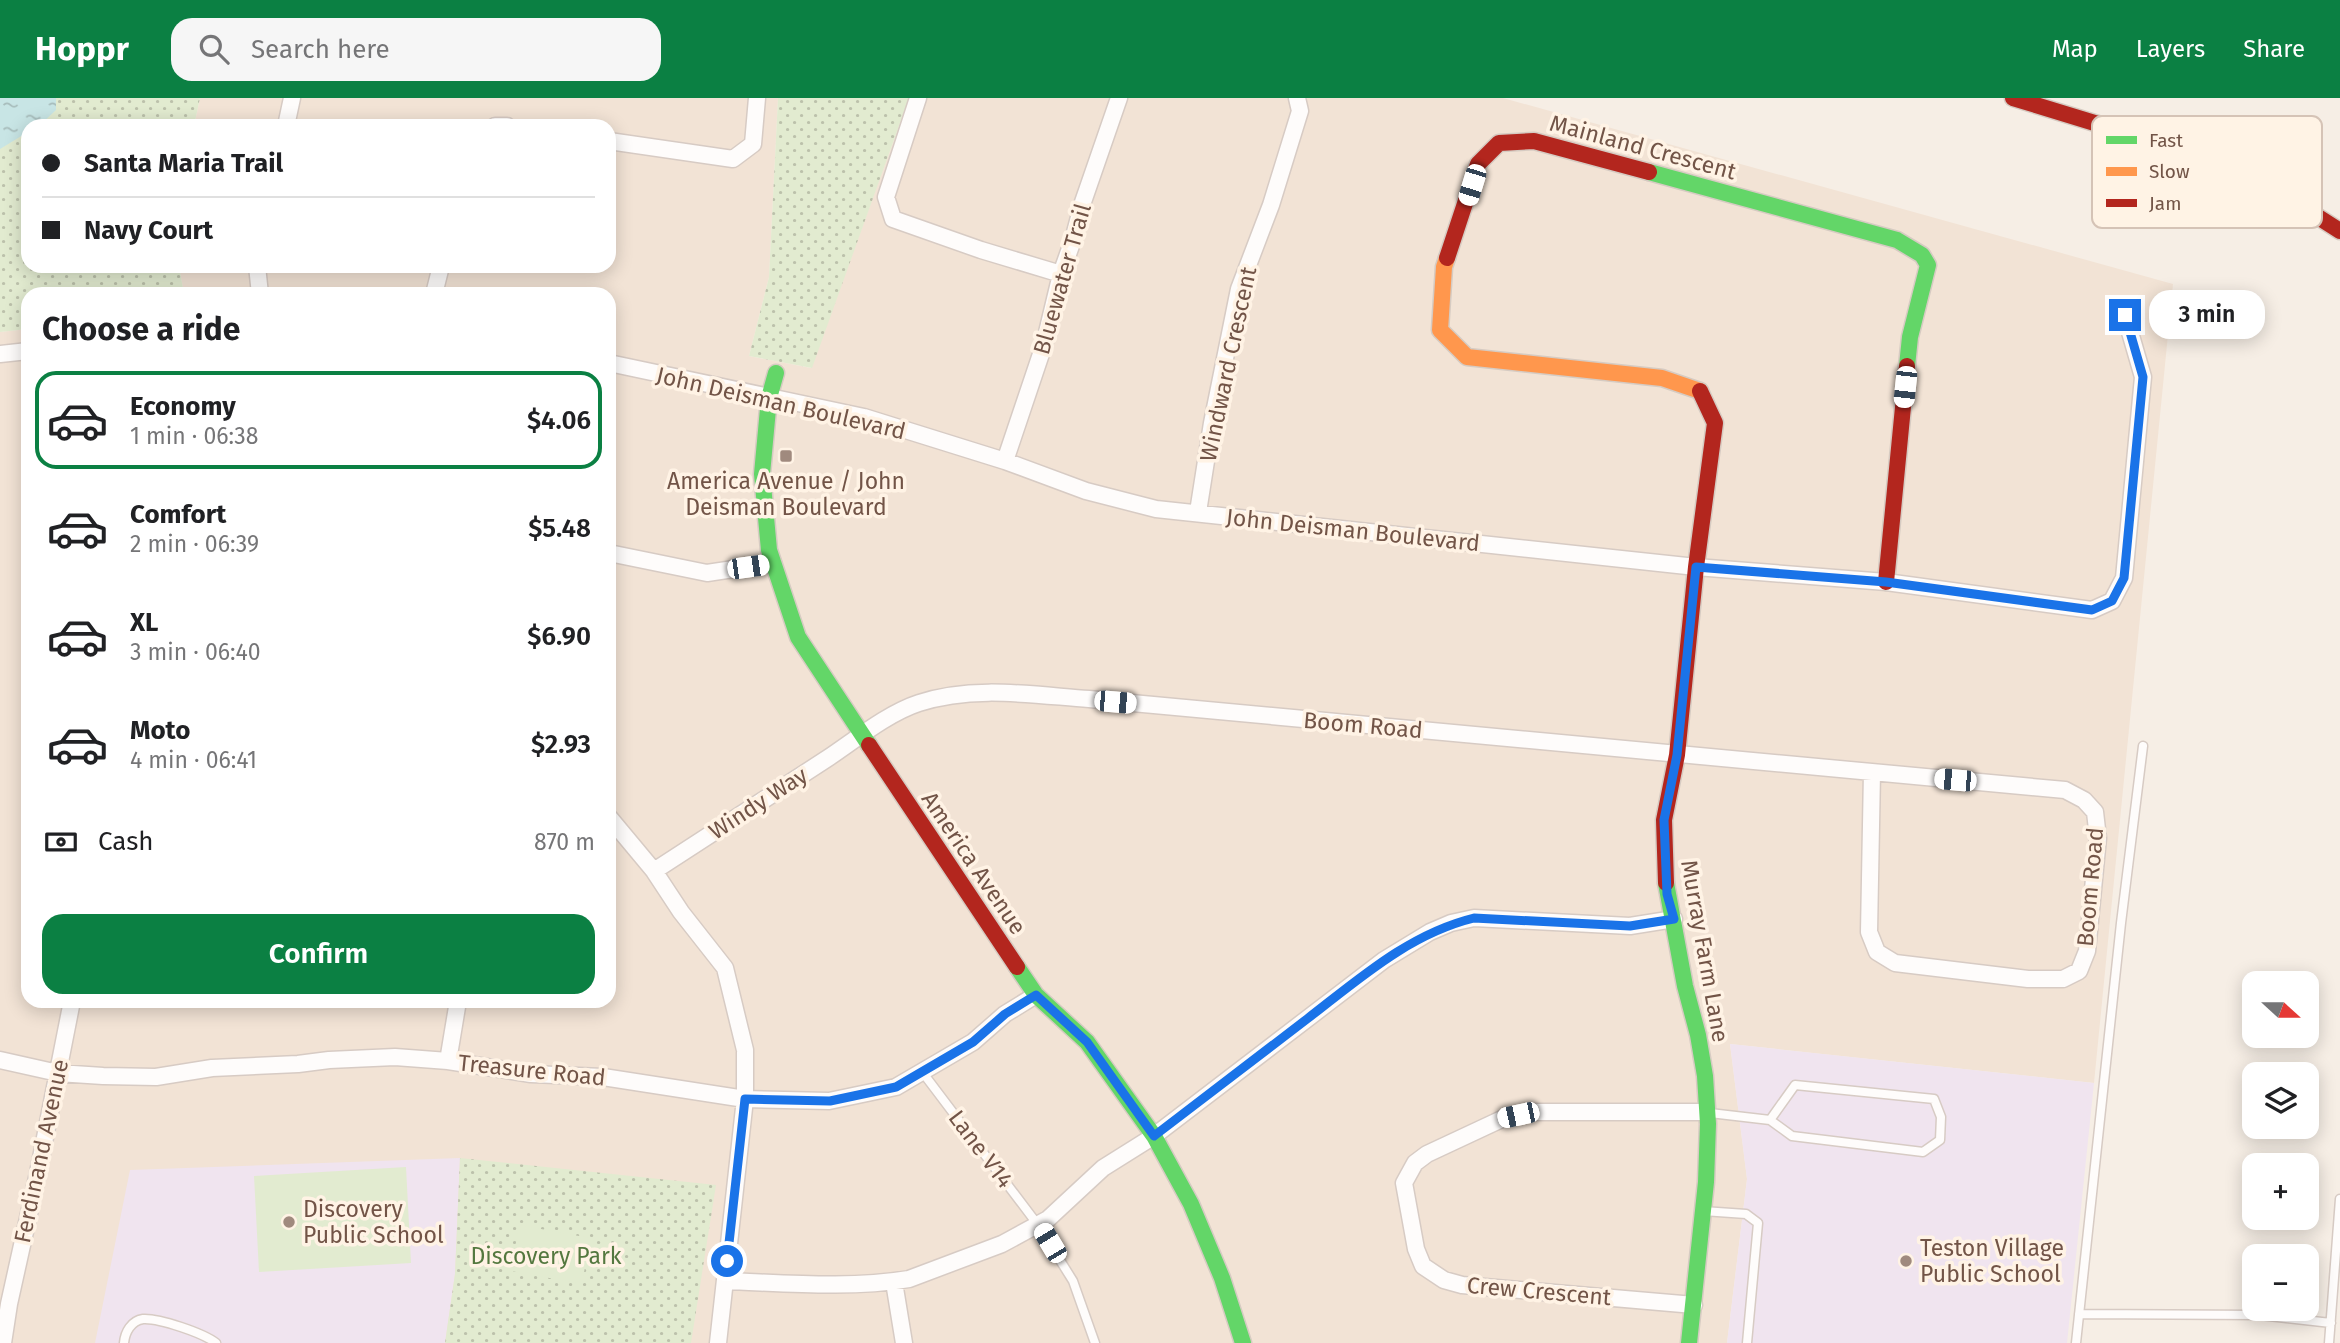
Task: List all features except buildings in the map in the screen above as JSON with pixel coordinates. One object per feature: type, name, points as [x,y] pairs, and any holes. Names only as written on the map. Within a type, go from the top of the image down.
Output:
[{"type":"main road","points":[[2013,98],[2092,122]]},
{"type":"main road","name":"Mainland Crescent","points":[[1696,567],[1715,423],[1701,391],[1662,379],[1467,357],[1440,330],[1444,267],[1478,164],[1499,143],[1534,141],[1897,240],[1922,256],[1928,265],[1910,337],[1886,582]]},
{"type":"main road","points":[[2322,219],[2340,231]]},
{"type":"main road","name":"America Avenue","points":[[776,373],[769,398],[762,474],[769,550],[798,637],[982,918],[1036,995],[1087,1042],[1154,1136],[1191,1203],[1223,1278],[1243,1343]]},
{"type":"main road","name":"Murray Farm Lane","points":[[1689,1343],[1703,1210],[1707,1112],[1698,1035],[1685,986],[1667,894],[1664,820],[1677,755],[1696,567]]},
{"type":"street","points":[[288,119],[292,98]]},
{"type":"street","points":[[616,142],[733,159],[752,144],[757,98]]},
{"type":"street","points":[[918,98],[886,197],[893,219],[1061,274]]},
{"type":"street","name":"Bluewater Trail","points":[[1005,461],[1044,345],[1061,274],[1119,98]]},
{"type":"street","name":"Windward Crescent","points":[[1198,512],[1212,423],[1239,289],[1271,205],[1300,111],[1297,98]]},
{"type":"street","name":"John Deisman Boulevard","points":[[616,365],[864,417],[1005,461],[1097,494],[1156,509],[1696,567],[1886,582],[2092,610],[2112,601],[2124,578],[2143,377],[2125,315]]},
{"type":"street","points":[[0,354],[21,352]]},
{"type":"street","points":[[616,554],[707,573],[773,564]]},
{"type":"street","name":"Boom Road","points":[[861,734],[918,703],[965,693],[996,693],[1088,699],[1677,755],[1872,772],[2065,790],[2084,800],[2095,811],[2098,838],[2087,951],[2079,971],[2063,979],[2028,979],[1895,963],[1877,952],[1869,932],[1872,772]]},
{"type":"street","name":"Windy Way","points":[[654,871],[861,734]]},
{"type":"street","points":[[616,825],[654,871],[681,912],[725,968],[745,1049],[745,1099],[718,1343]]},
{"type":"street","points":[[725,1281],[820,1284],[894,1282],[978,1254],[1048,1219],[1103,1168],[1154,1136],[1384,960],[1430,932],[1451,923],[1474,918],[1630,926],[1674,919]]},
{"type":"street","name":"Treasure Road","points":[[0,1060],[58,1073],[156,1077],[212,1068],[298,1064],[359,1057],[395,1057],[449,1061],[531,1074],[603,1077],[745,1099],[830,1101],[896,1087],[973,1042],[1005,1014],[1036,995]]},
{"type":"street","name":"Ferdinand Avenue","points":[[3,1343],[71,1008]]},
{"type":"street","points":[[449,1061],[457,1008]]},
{"type":"street","name":"Crew Crescent","points":[[1693,1305],[1462,1285],[1444,1280],[1423,1266],[1416,1249],[1404,1183],[1415,1163],[1427,1154],[1504,1118],[1532,1112],[1559,1111],[1707,1112]]},
{"type":"street","points":[[894,1282],[904,1343]]},
{"type":"lane","points":[[2076,1343],[2120,923],[2143,746]]},
{"type":"lane","name":"Lane V14","points":[[923,1073],[1038,1224],[1073,1281],[1095,1343]]},
{"type":"lane","points":[[1707,1112],[1770,1121],[1792,1136],[1923,1152],[1940,1140],[1941,1116],[1934,1099],[1795,1084],[1770,1121]]},
{"type":"lane","points":[[2329,1343],[2340,1199]]},
{"type":"lane","points":[[1703,1210],[1746,1214],[1758,1223],[1747,1343]]},
{"type":"lane","points":[[2079,1314],[2260,1315],[2331,1323]]},
{"type":"lane","points":[[124,1343],[125,1333],[132,1324],[143,1320],[187,1328],[216,1343]]},
{"type":"shaded area","points":[[200,98],[778,98],[769,277],[749,356],[811,368],[909,98],[1503,98],[2173,284],[2094,1083],[1730,1044],[1747,1179],[1727,1343],[0,1343],[0,332],[21,330],[21,1008],[616,1008],[616,287],[183,287],[180,273],[616,273],[616,119],[196,119]]},
{"type":"shaded area","name":"Teston Village Public School","points":[[1730,1044],[2094,1083],[2067,1343],[1727,1343],[1747,1179]]},
{"type":"shaded area","name":"Discovery Public School","points":[[460,1158],[455,1274],[445,1343],[95,1343],[130,1170]]},
{"type":"green space","points":[[0,98],[200,98],[196,119],[21,119],[21,273],[180,273],[183,287],[21,287],[21,330],[0,332]]},
{"type":"green space","points":[[778,98],[909,98],[812,368],[749,356],[769,277]]},
{"type":"green space","name":"Discovery Park","points":[[460,1158],[716,1185],[691,1343],[445,1343],[455,1274]]},
{"type":"green space","points":[[406,1167],[411,1263],[259,1272],[254,1176]]},
{"type":"green space","points":[[519,1225],[590,1238],[582,1284],[511,1271]]},
{"type":"water","points":[[0,98],[56,98],[56,110],[46,119],[21,119],[21,136],[0,149]]},
{"type":"traffic: fast","points":[[1649,172],[1897,240],[1922,255],[1928,265],[1910,337],[1907,366]]},
{"type":"traffic: fast","points":[[776,373],[769,398],[762,474],[769,550],[798,637],[869,745]]},
{"type":"traffic: fast","points":[[1666,883],[1685,986],[1698,1035],[1705,1076],[1708,1124],[1706,1182],[1689,1343]]},
{"type":"traffic: fast","points":[[1017,967],[1036,995],[1087,1042],[1154,1136],[1191,1204],[1222,1278],[1243,1343]]},
{"type":"traffic: slow","points":[[1447,258],[1444,267],[1440,330],[1467,357],[1662,378],[1700,391]]},
{"type":"traffic: jam","points":[[2013,98],[2092,122]]},
{"type":"traffic: jam","points":[[1447,258],[1478,164],[1499,143],[1534,141],[1649,172]]},
{"type":"traffic: jam","points":[[2322,219],[2340,231]]},
{"type":"traffic: jam","points":[[1886,582],[1907,366]]},
{"type":"traffic: jam","points":[[1666,883],[1664,820],[1677,755],[1696,567],[1715,423],[1700,391]]},
{"type":"traffic: jam","points":[[869,745],[1017,967]]},
{"type":"place","name":"America Avenue / John Deisman Boulevard","points":[[786,456]]},
{"type":"place","name":"Discovery Public School","points":[[289,1222]]},
{"type":"place","name":"Teston Village Public School","points":[[1906,1261]]},
{"type":"route","points":[[727,1261],[745,1099],[830,1101],[896,1087],[973,1042],[1005,1014],[1036,995],[1087,1042],[1154,1136],[1384,960],[1430,932],[1451,923],[1474,918],[1630,926],[1674,919],[1667,894],[1664,820],[1677,755],[1696,567],[1886,582],[2092,610],[2112,601],[2124,578],[2143,377],[2125,315]]}]
